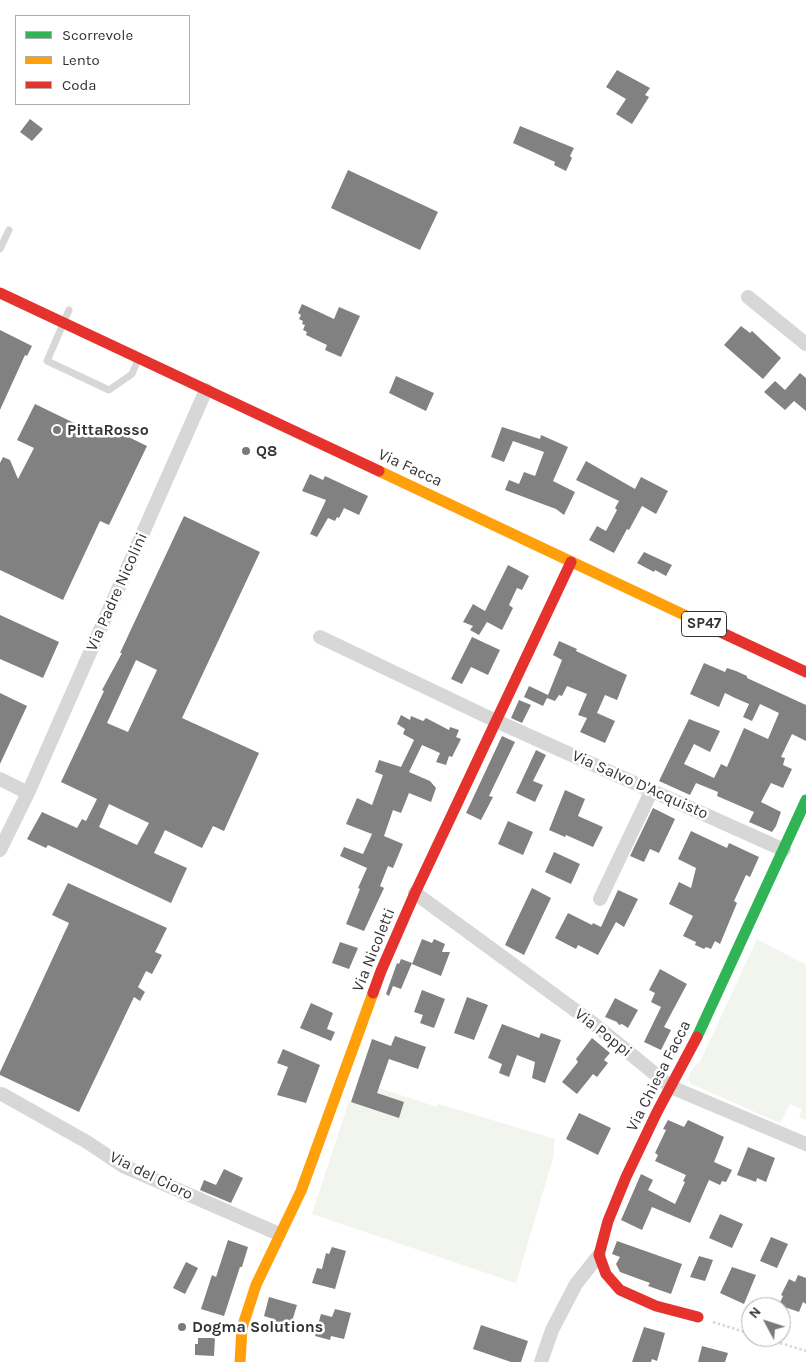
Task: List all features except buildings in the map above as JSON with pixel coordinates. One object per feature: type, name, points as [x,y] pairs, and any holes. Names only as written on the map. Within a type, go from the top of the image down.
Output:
[{"type":"street","name":"Via Facca","points":[[0,293],[806,672]]},
{"type":"street","points":[[748,297],[806,344]]},
{"type":"street","name":"Via Padre Nicolini","points":[[0,850],[28,793],[206,390]]},
{"type":"street","name":"Via Nicoletti","points":[[240,1362],[242,1328],[256,1285],[301,1190],[349,1063],[381,971],[415,893],[572,562]]},
{"type":"street","name":"Via Salvo D'Acquisto","points":[[320,638],[496,721],[784,850]]},
{"type":"street","points":[[0,779],[28,793]]},
{"type":"street","points":[[600,899],[652,790]]},
{"type":"street","name":"Via Chiesa Facca","points":[[599,1255],[608,1220],[622,1186],[707,1018],[806,800]]},
{"type":"street","name":"Via Poppi","points":[[415,893],[594,1024],[671,1087],[806,1144]]},
{"type":"street","name":"Via del Cioro","points":[[2,1094],[87,1142],[123,1166],[279,1234]]},
{"type":"street","points":[[599,1255],[606,1274],[620,1290],[656,1306],[698,1317]]},
{"type":"street","points":[[541,1362],[552,1330],[576,1284],[599,1255]]},
{"type":"lane","points":[[0,249],[9,230]]},
{"type":"lane","points":[[69,310],[47,361],[109,390],[132,374],[139,358]]},
{"type":"path","points":[[698,1317],[741,1331]]},
{"type":"path","points":[[791,1346],[806,1351]]},
{"type":"shaded area","points":[[757,939],[806,965],[806,1120],[799,1117],[802,1109],[790,1104],[780,1123],[691,1084],[688,1079],[693,1067],[700,1062]]},
{"type":"shaded area","points":[[358,1081],[437,1107],[439,1104],[555,1139],[553,1158],[516,1283],[312,1214],[349,1101],[351,1102]]},
{"type":"traffic: fast","points":[[697,1037],[806,800]]},
{"type":"traffic: slow","points":[[379,471],[714,629]]},
{"type":"traffic: slow","points":[[240,1362],[242,1328],[256,1285],[301,1191],[373,993]]},
{"type":"traffic: jam","points":[[0,293],[379,471]]},
{"type":"traffic: jam","points":[[373,993],[415,893],[571,562]]},
{"type":"traffic: jam","points":[[714,629],[806,672]]},
{"type":"traffic: jam","points":[[697,1037],[657,1112],[626,1177],[608,1221],[599,1255],[606,1274],[620,1290],[656,1306],[698,1317]]},
{"type":"place","name":"PittaRosso","points":[[57,430]]},
{"type":"place","name":"Q8","points":[[246,451]]},
{"type":"place","name":"Dogma Solutions","points":[[182,1327]]}]
